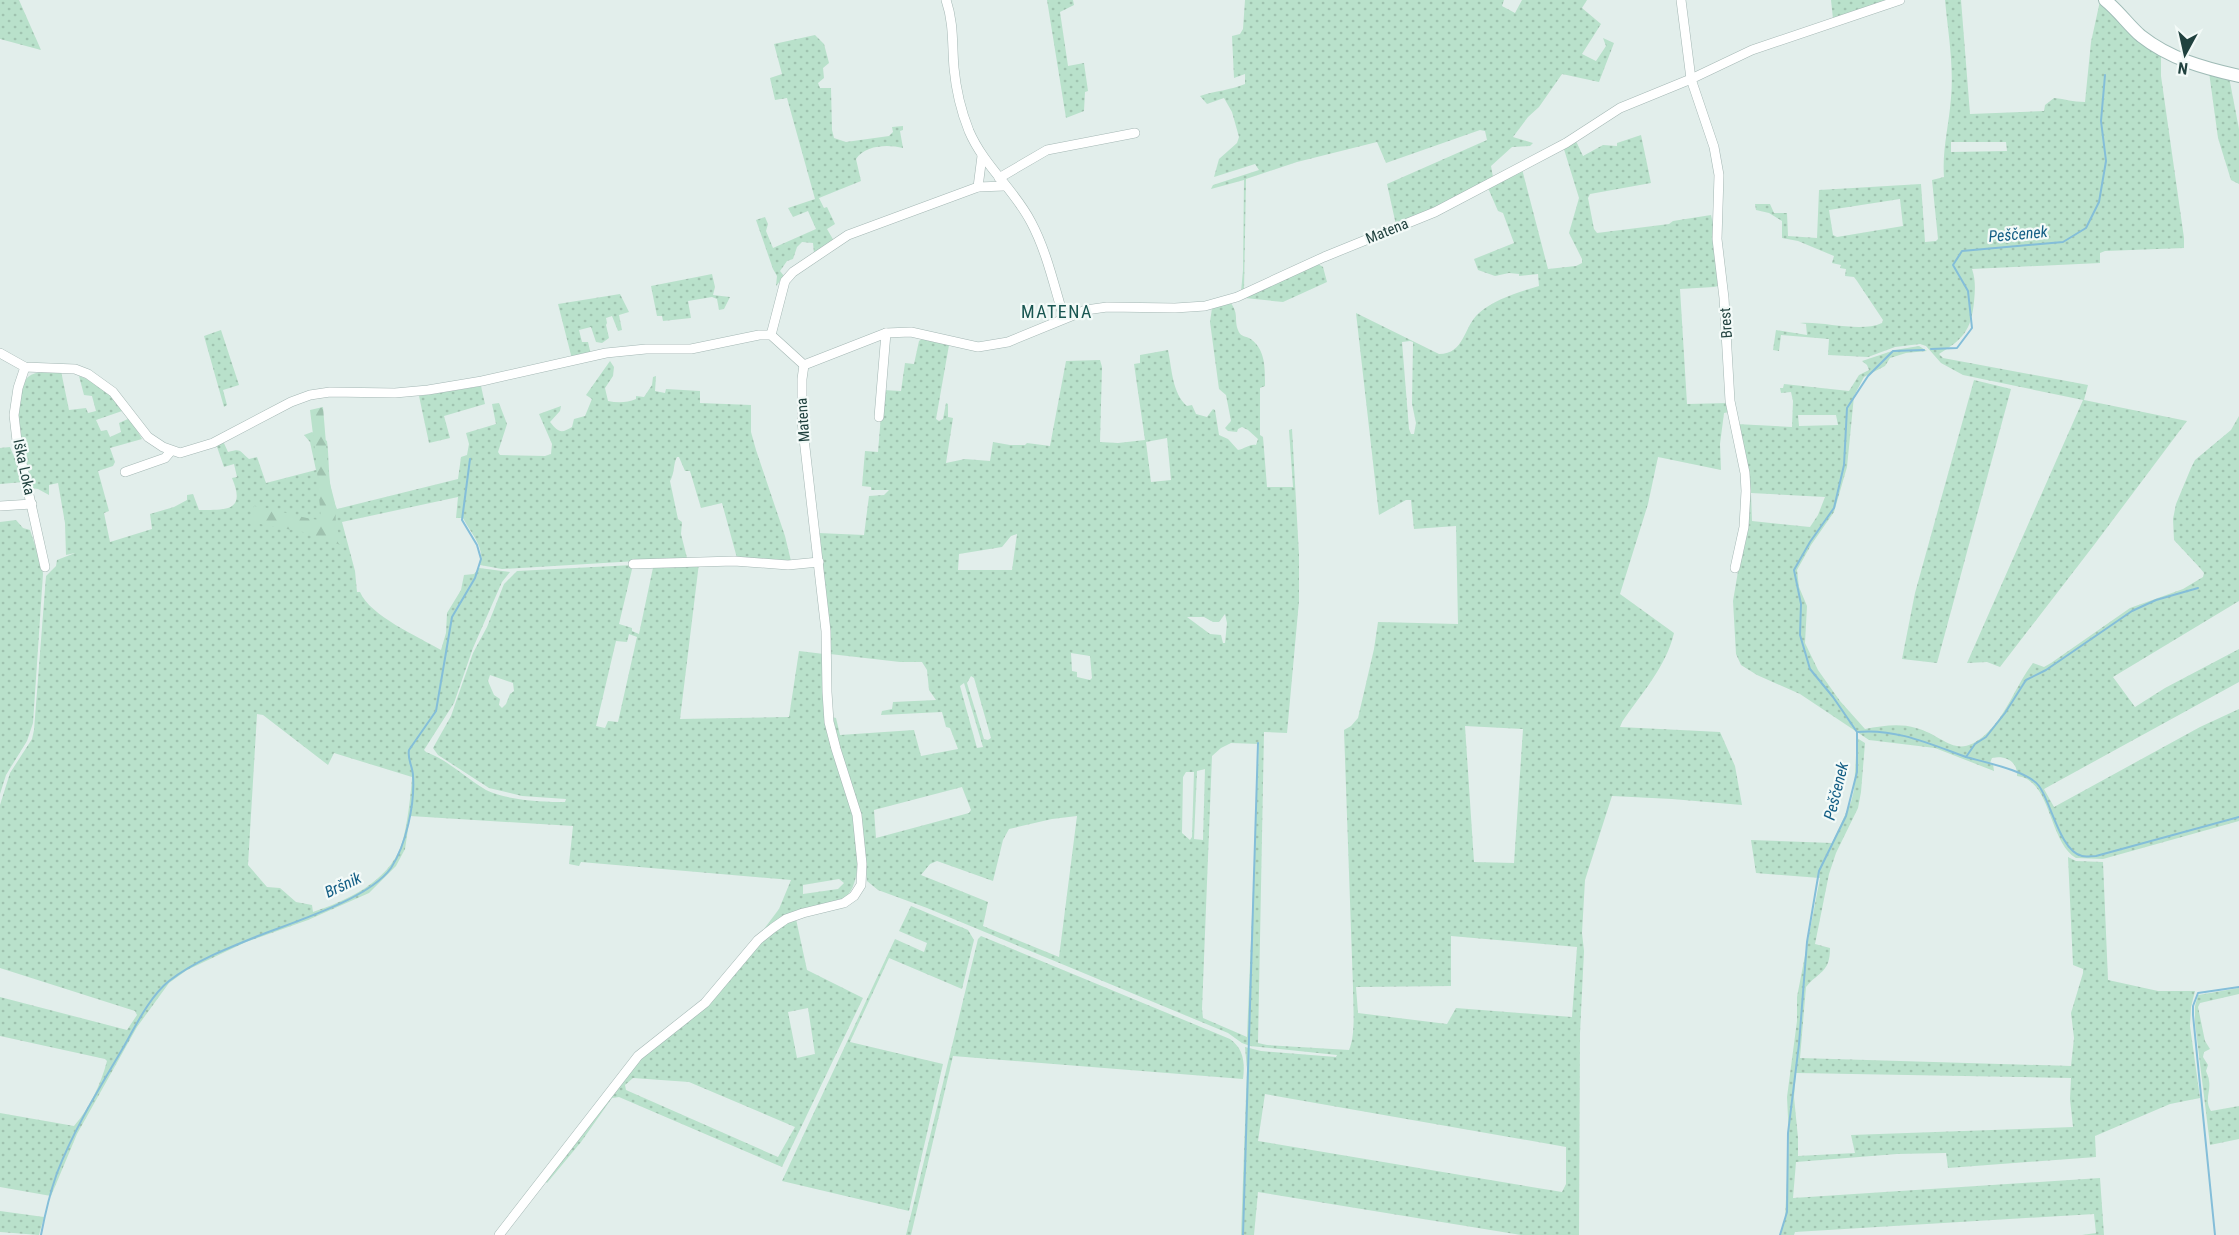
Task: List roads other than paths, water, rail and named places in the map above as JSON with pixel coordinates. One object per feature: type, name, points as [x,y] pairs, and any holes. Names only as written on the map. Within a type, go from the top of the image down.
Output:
[{"type":"street","points":[[946,0],[953,29],[954,69],[959,101],[971,135],[982,156],[1030,220],[1041,243],[1064,318]]},
{"type":"street","name":"Brest","points":[[1681,0],[1691,79],[1714,147],[1719,175],[1717,239],[1724,298],[1730,401],[1745,473],[1746,492],[1744,527],[1734,568]]},
{"type":"street","points":[[1691,79],[1752,50],[1900,0]]},
{"type":"street","points":[[2105,0],[2121,13],[2139,34],[2156,47],[2197,66],[2239,76]]},
{"type":"street","name":"Matena","points":[[499,1235],[638,1056],[705,1003],[758,940],[773,928],[786,919],[803,913],[844,903],[854,896],[861,885],[862,864],[857,815],[829,722],[826,692],[826,631],[802,422],[804,365],[886,333],[911,333],[987,347],[1008,342],[1086,310],[1107,307],[1205,306],[1237,297],[1324,257],[1435,212],[1566,143],[1620,108],[1691,79]]},
{"type":"street","points":[[771,335],[785,281],[812,258],[848,235],[978,187],[1002,182],[1047,150],[1135,133]]},
{"type":"street","points":[[978,187],[982,156]]},
{"type":"street","points":[[879,417],[886,333]]},
{"type":"street","points":[[0,353],[25,367],[75,369],[88,374],[113,392],[148,437],[171,451],[180,453],[193,451],[291,402],[310,395],[330,392],[395,393],[428,390],[482,381],[606,353],[646,349],[691,349],[759,335],[771,335],[804,365]]},
{"type":"street","name":"Iška Loka","points":[[25,367],[18,388],[14,415],[17,441],[45,567]]},
{"type":"street","points":[[125,472],[165,458],[171,451]]},
{"type":"street","points":[[0,506],[32,504]]},
{"type":"street","points":[[633,564],[734,561],[788,565],[819,562]]},
{"type":"waterway","name":"Peščenek","points":[[1931,349],[1957,348],[1972,328],[1968,291],[1953,265],[1962,251],[2063,242],[2086,228],[2099,202],[2106,161],[2101,121],[2105,75]]},
{"type":"waterway","name":"Peščenek","points":[[1780,1235],[1787,1212],[1788,1133],[1799,1044],[1807,942],[1819,871],[1846,816],[1857,772],[1857,732],[1810,669],[1800,635],[1801,604],[1794,570],[1834,508],[1844,465],[1847,408],[1868,376],[1893,351],[1924,350]]},
{"type":"waterway","name":"Bršnik","points":[[41,1235],[54,1181],[71,1141],[87,1109],[149,1003],[162,987],[190,967],[212,956],[310,917],[366,890],[391,868],[396,859],[405,836],[413,799],[413,776],[409,750],[436,711],[452,617],[475,578],[481,559],[477,545],[462,520],[470,459]]},
{"type":"waterway","points":[[1857,732],[1871,731],[1899,735],[1966,757],[1975,744],[1986,737],[2005,713],[2026,680],[2046,670],[2132,611],[2156,600],[2198,588]]},
{"type":"waterway","points":[[1243,1235],[1258,743]]},
{"type":"waterway","points":[[1966,757],[2005,768],[2025,776],[2039,786],[2062,836],[2074,852],[2082,856],[2096,856],[2239,817]]},
{"type":"waterway","points":[[2215,1235],[2193,1006],[2198,993],[2239,987]]},
{"type":"district","name":"MATENA","points":[[1057,311]]}]
